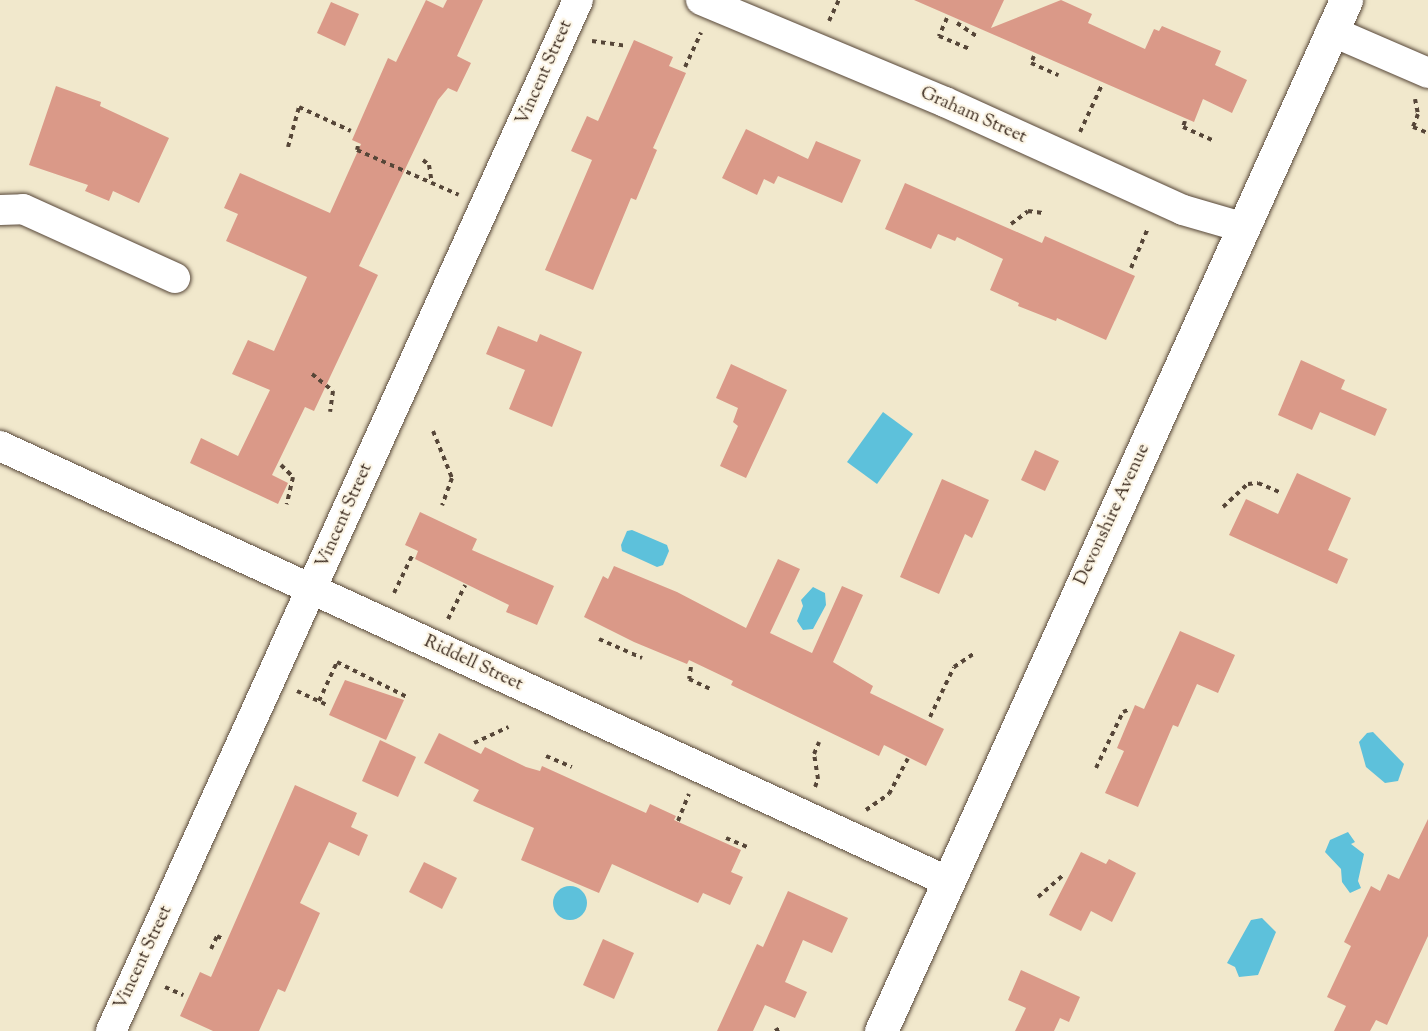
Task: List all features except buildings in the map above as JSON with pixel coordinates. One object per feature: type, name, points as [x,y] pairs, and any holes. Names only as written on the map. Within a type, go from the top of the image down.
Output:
[{"type":"main road","name":"Devonshire Avenue","points":[[881,1031],[1346,0]]},
{"type":"street","name":"Vincent Street","points":[[111,1031],[578,0]]},
{"type":"street","name":"Graham Street","points":[[707,3],[945,102],[1160,200],[1245,228]]},
{"type":"street","points":[[1331,31],[1428,73]]},
{"type":"street","points":[[0,210],[23,209],[175,278]]},
{"type":"street","name":"Riddell Street","points":[[0,446],[947,881]]},
{"type":"path","points":[[825,32],[839,0]]},
{"type":"path","points":[[685,67],[707,3]]},
{"type":"path","points":[[947,18],[939,36],[969,49]]},
{"type":"path","points":[[957,23],[976,36]]},
{"type":"path","points":[[1034,56],[1031,63],[1058,75]]},
{"type":"path","points":[[1075,142],[1101,87]]},
{"type":"path","points":[[288,147],[299,107],[351,131]]},
{"type":"path","points":[[1185,121],[1183,127],[1214,141]]},
{"type":"path","points":[[358,146],[357,150],[485,207]]},
{"type":"path","points":[[423,160],[429,165],[432,183]]},
{"type":"path","points":[[1131,268],[1160,200]]},
{"type":"path","points":[[1011,224],[1029,211],[1043,213]]},
{"type":"path","points":[[312,374],[333,391],[330,412]]},
{"type":"path","points":[[434,430],[452,478],[441,505]]},
{"type":"path","points":[[281,465],[293,477],[287,504]]},
{"type":"path","points":[[1223,507],[1248,484],[1258,483],[1281,493]]},
{"type":"path","points":[[381,622],[412,556]]},
{"type":"path","points":[[435,647],[465,585]]},
{"type":"path","points":[[599,639],[642,658]]},
{"type":"path","points":[[930,717],[954,667],[973,654]]},
{"type":"path","points":[[319,701],[337,662],[409,698]]},
{"type":"path","points":[[691,667],[689,679],[710,689]]},
{"type":"path","points":[[292,689],[329,706]]},
{"type":"path","points":[[1096,768],[1123,712],[1131,709]]},
{"type":"path","points":[[474,743],[509,727]]},
{"type":"path","points":[[802,814],[818,778],[813,765],[819,742]]},
{"type":"path","points":[[546,756],[572,767]]},
{"type":"path","points":[[851,837],[865,810],[890,794],[908,759]]},
{"type":"path","points":[[678,821],[689,788]]},
{"type":"path","points":[[726,838],[750,848]]},
{"type":"path","points":[[1038,897],[1064,874]]},
{"type":"path","points":[[211,949],[216,936],[223,939]]},
{"type":"path","points":[[157,984],[183,995]]},
{"type":"path","points":[[775,1031],[780,1028]]},
{"type":"water","points":[[883,412],[913,434],[877,484],[847,462]]},
{"type":"water","points":[[632,530],[667,545],[669,551],[663,565],[657,567],[622,551],[621,545],[627,531]]},
{"type":"water","points":[[813,587],[825,593],[826,605],[813,629],[803,630],[797,621],[803,606],[801,600]]},
{"type":"water","points":[[1373,732],[1404,764],[1398,781],[1385,783],[1366,767],[1359,742],[1367,733]]},
{"type":"water","points":[[1348,832],[1355,842],[1351,844],[1364,854],[1358,881],[1361,888],[1350,893],[1342,882],[1341,869],[1325,852],[1330,840]]},
{"type":"water","points":[[570,886],[582,891],[587,903],[582,915],[570,920],[558,915],[553,903],[558,891]]},
{"type":"water","points":[[1262,918],[1276,932],[1258,975],[1239,977],[1235,967],[1227,963],[1251,920]]}]
